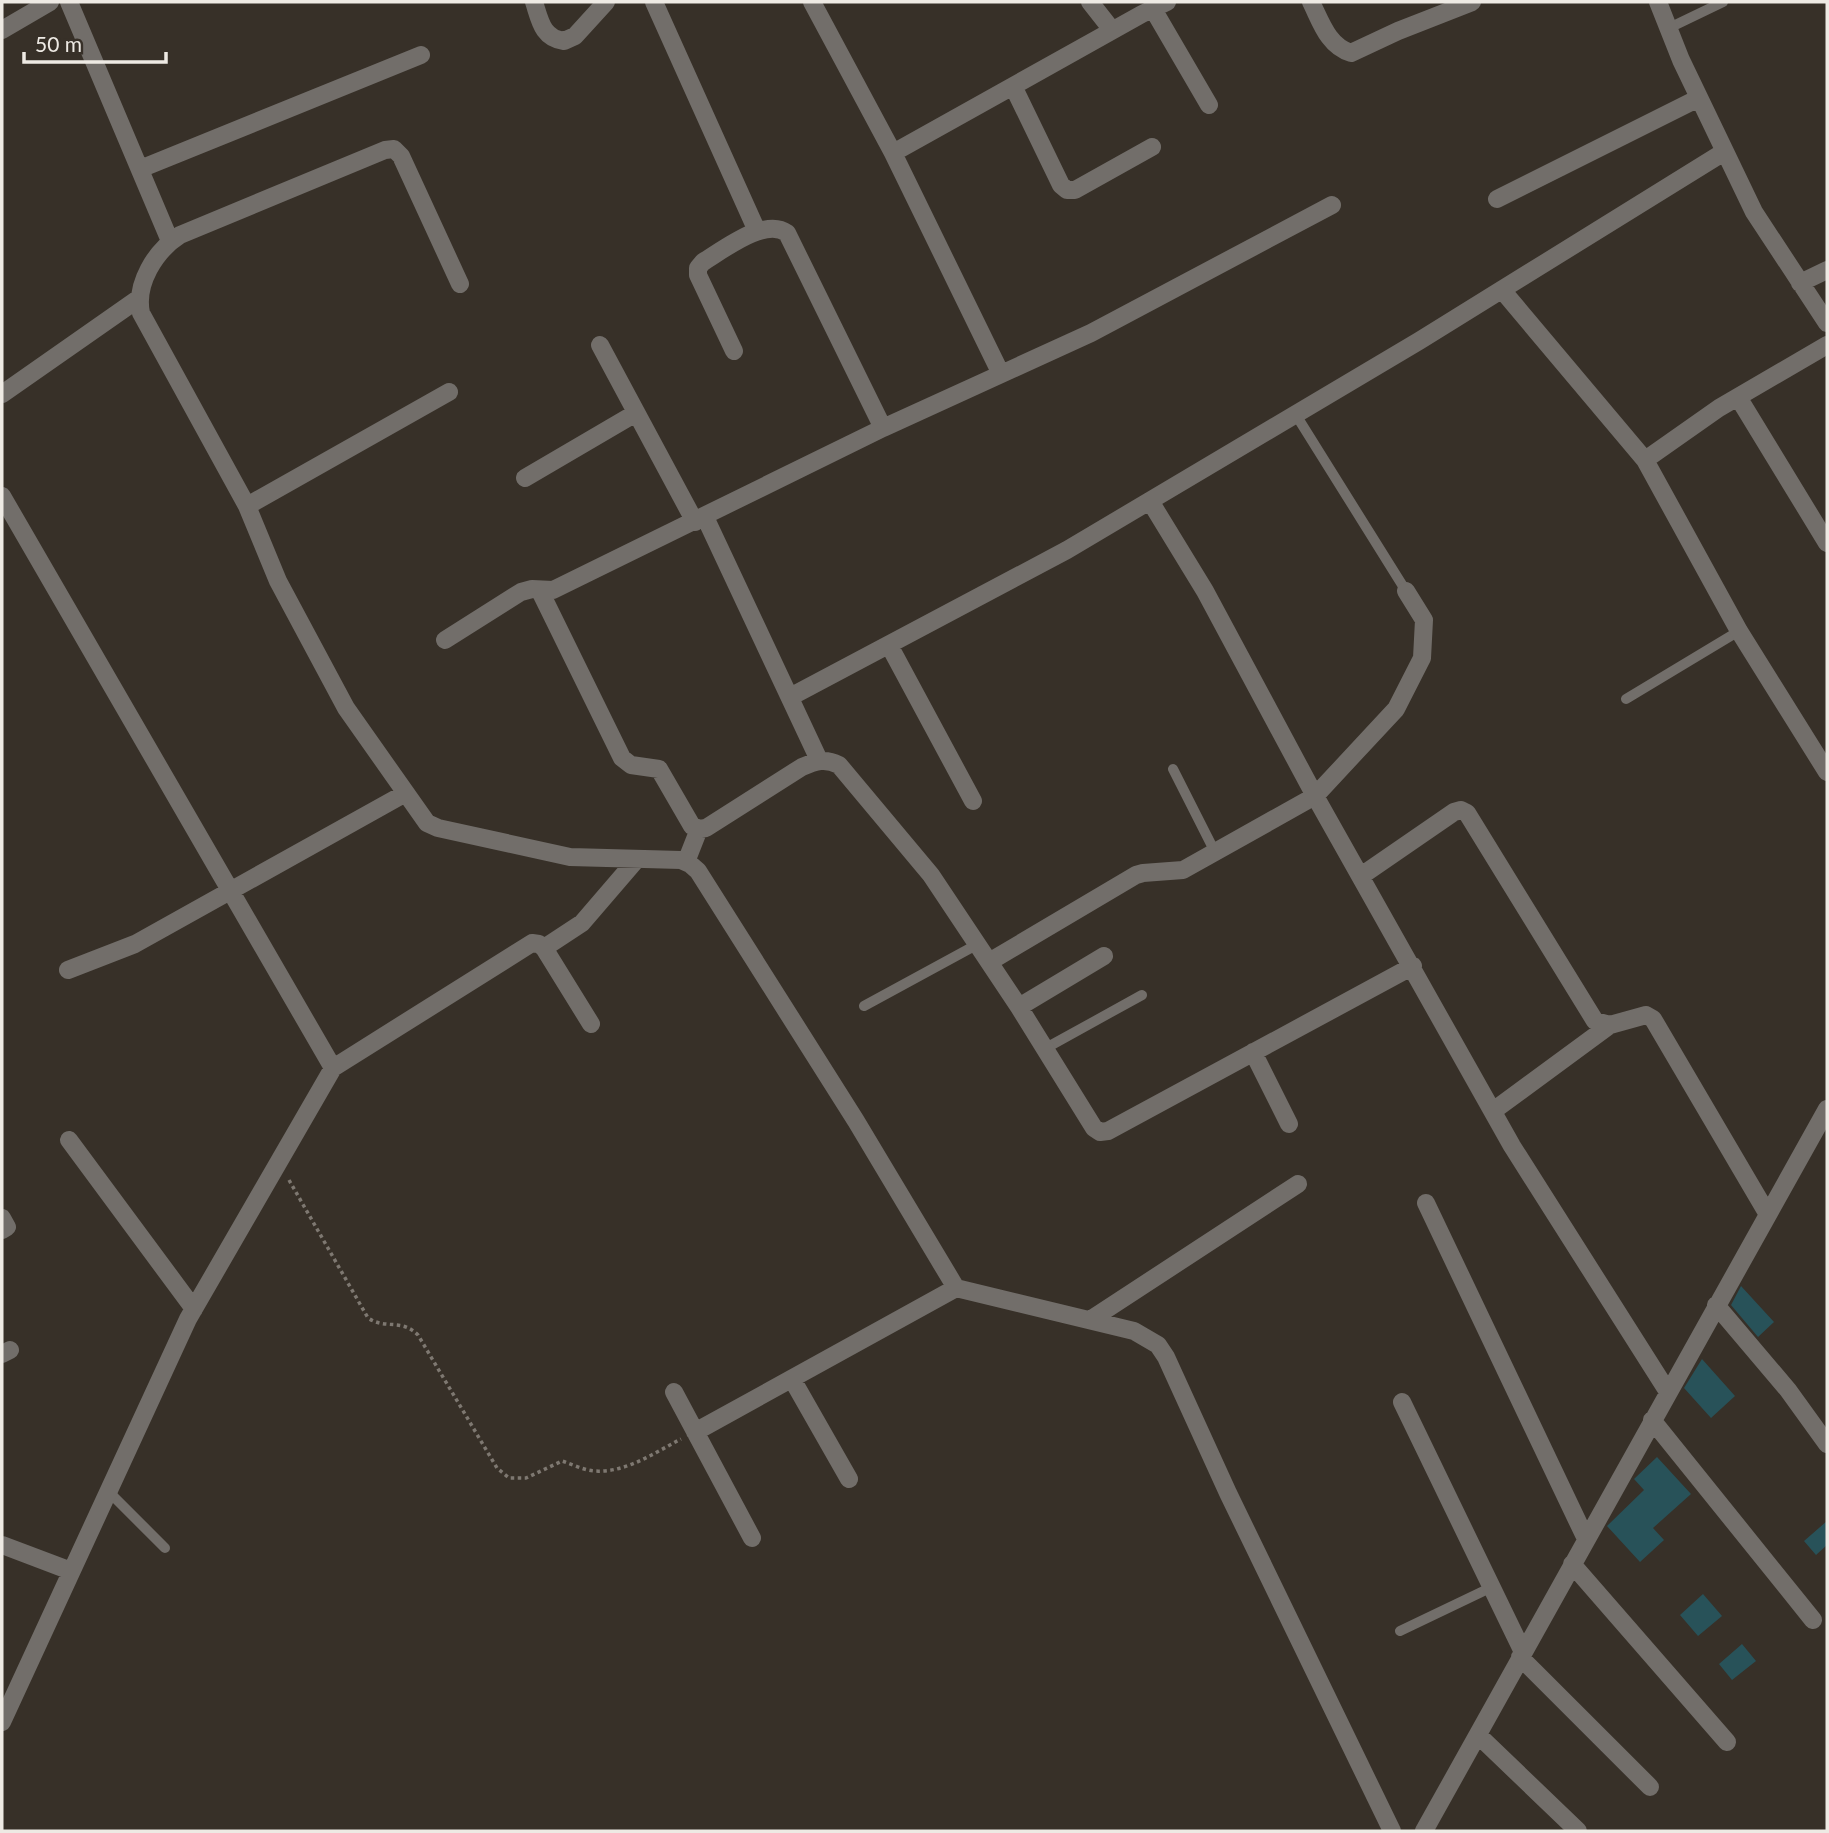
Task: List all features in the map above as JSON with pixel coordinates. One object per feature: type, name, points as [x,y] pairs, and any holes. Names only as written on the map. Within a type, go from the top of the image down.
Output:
[{"type":"street","points":[[2,30],[50,2]]},
{"type":"street","points":[[69,2],[170,242]]},
{"type":"street","points":[[534,2],[544,32],[556,40],[564,41],[575,36],[606,2]]},
{"type":"street","points":[[654,2],[757,231]]},
{"type":"street","points":[[812,2],[893,153],[1001,374]]},
{"type":"street","points":[[1090,2],[1112,30]]},
{"type":"street","points":[[1311,2],[1326,33],[1340,50],[1351,53],[1472,2]]},
{"type":"street","points":[[1658,2],[1699,98],[1754,212],[1827,323]]},
{"type":"street","points":[[893,153],[1160,5],[1209,105]]},
{"type":"street","points":[[140,169],[421,55]]},
{"type":"street","points":[[1013,86],[1061,184],[1067,190],[1075,190],[1152,147]]},
{"type":"street","points":[[1497,199],[1699,98]]},
{"type":"street","points":[[460,284],[401,156],[394,149],[385,150],[180,235],[157,256],[145,276],[138,299],[141,313],[247,506],[278,581],[346,708],[404,794],[427,823],[438,828],[570,857],[686,862],[698,871],[856,1121],[956,1288]]},
{"type":"street","points":[[790,697],[1067,550],[1296,415],[1724,152]]},
{"type":"street","points":[[445,640],[521,592],[532,589],[553,590],[883,428],[1091,333],[1332,205]]},
{"type":"street","points":[[734,351],[698,275],[698,268],[703,262],[757,231],[780,228],[787,233],[883,428]]},
{"type":"street","points":[[1800,283],[1827,270]]},
{"type":"street","points":[[1502,290],[1645,460],[1739,631],[1827,772]]},
{"type":"street","points":[[2,394],[138,299]]},
{"type":"street","points":[[600,345],[636,412],[700,519],[819,760]]},
{"type":"street","points":[[1645,460],[1738,397],[1827,345]]},
{"type":"street","points":[[247,506],[450,392]]},
{"type":"street","points":[[1738,397],[1827,543]]},
{"type":"street","points":[[525,478],[636,412]]},
{"type":"street","points":[[2,496],[333,1068]]},
{"type":"street","points":[[1150,501],[1205,591],[1315,796],[1513,1146],[1668,1392]]},
{"type":"street","points":[[540,591],[622,758],[631,765],[659,769],[692,826],[706,828],[802,767],[819,760],[838,765],[931,875],[1046,1048],[1094,1128],[1100,1132],[1108,1131],[1413,966]]},
{"type":"street","points":[[989,962],[1136,875],[1178,872],[1315,796],[1396,709],[1422,658],[1424,620],[1406,591]]},
{"type":"street","points":[[889,645],[973,801]]},
{"type":"street","points":[[68,970],[135,944],[404,794]]},
{"type":"street","points":[[1361,876],[1454,812],[1461,810],[1467,813],[1587,1012],[1595,1021],[1610,1025]]},
{"type":"street","points":[[686,862],[699,829]]},
{"type":"street","points":[[544,948],[582,923],[637,859]]},
{"type":"street","points":[[2,1722],[194,1309],[333,1068],[532,943],[544,948],[591,1024]]},
{"type":"street","points":[[1019,1007],[1104,956]]},
{"type":"street","points":[[1493,1111],[1610,1025],[1646,1015],[1653,1019],[1768,1213]]},
{"type":"street","points":[[1253,1052],[1289,1124]]},
{"type":"street","points":[[1424,1831],[1827,1109]]},
{"type":"street","points":[[69,1139],[194,1309]]},
{"type":"street","points":[[1090,1320],[1298,1184]]},
{"type":"street","points":[[1426,1203],[1586,1539]]},
{"type":"street","points":[[2,1219],[7,1227],[2,1230]]},
{"type":"street","points":[[695,1432],[956,1288],[1146,1336],[1166,1357],[1228,1493],[1392,1831]]},
{"type":"street","points":[[1716,1306],[1788,1390],[1827,1444]]},
{"type":"street","points":[[792,1379],[849,1479]]},
{"type":"street","points":[[674,1392],[751,1538]]},
{"type":"street","points":[[1402,1402],[1522,1655],[1650,1787]]},
{"type":"street","points":[[1652,1420],[1813,1620]]},
{"type":"street","points":[[2,1545],[71,1571]]},
{"type":"street","points":[[1572,1564],[1727,1742]]},
{"type":"street","points":[[1478,1735],[1578,1831]]},
{"type":"lane","points":[[1669,28],[1723,2]]},
{"type":"lane","points":[[1296,415],[1406,591]]},
{"type":"lane","points":[[1626,699],[1739,631]]},
{"type":"lane","points":[[1172,769],[1215,852]]},
{"type":"lane","points":[[864,1006],[978,944]]},
{"type":"lane","points":[[1046,1048],[1142,995]]},
{"type":"lane","points":[[108,1491],[165,1548]]},
{"type":"lane","points":[[1400,1631],[1492,1587]]},
{"type":"path","points":[[278,1162],[368,1318],[378,1324],[402,1324],[411,1327],[497,1468],[509,1478],[526,1478],[562,1461],[591,1471],[618,1469],[695,1432]]},
{"type":"building","points":[[1741,1286],[1774,1322],[1758,1337],[1731,1305]]},
{"type":"building","points":[[1702,1359],[1735,1396],[1711,1418],[1684,1388]]},
{"type":"building","points":[[1657,1457],[1691,1494],[1653,1528],[1664,1540],[1640,1562],[1607,1526],[1644,1490],[1634,1479]]},
{"type":"building","points":[[1827,1521],[1827,1545],[1816,1555],[1804,1541]]},
{"type":"building","points":[[1703,1594],[1722,1616],[1698,1636],[1680,1615]]},
{"type":"building","points":[[1742,1644],[1756,1661],[1732,1680],[1719,1664]]}]
